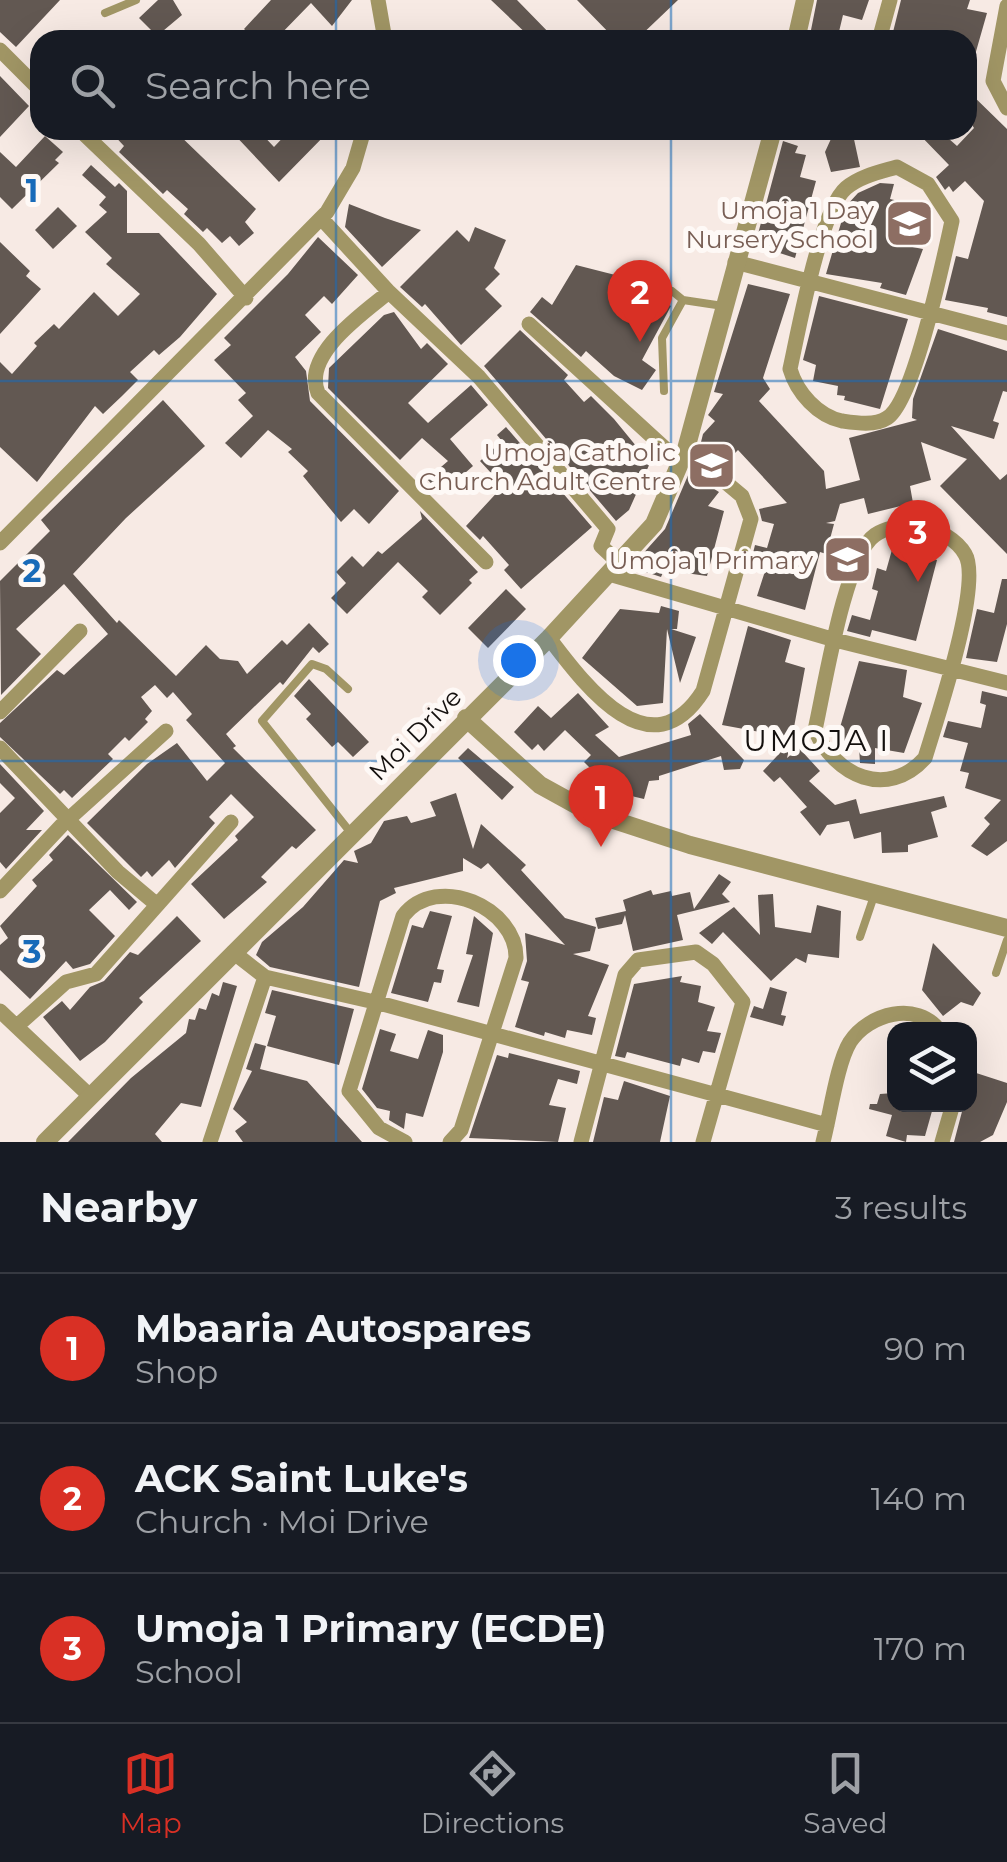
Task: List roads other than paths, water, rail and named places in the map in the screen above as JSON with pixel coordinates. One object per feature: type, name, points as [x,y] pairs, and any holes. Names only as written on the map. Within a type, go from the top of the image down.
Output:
[{"type":"street","points":[[378,0],[382,30]]},
{"type":"street","points":[[798,30],[804,0]]},
{"type":"street","points":[[882,30],[890,0]]},
{"type":"street","points":[[1007,6],[993,81],[1007,108]]},
{"type":"street","points":[[0,50],[30,80]]},
{"type":"street","points":[[90,140],[198,244],[246,298]]},
{"type":"street","points":[[2,537],[246,298],[321,218],[341,194],[360,140]]},
{"type":"street","name":"Moi Drive","points":[[46,1142],[549,638],[654,524],[684,456],[769,140]]},
{"type":"street","points":[[897,167],[928,184],[952,221],[930,315],[898,408],[885,420],[859,424],[826,418],[794,384],[790,369],[810,280],[844,189],[862,178],[897,167]]},
{"type":"street","points":[[321,218],[389,292],[480,376],[580,492],[608,529],[601,546],[614,569],[726,609],[1007,683]]},
{"type":"street","points":[[735,262],[1007,332]]},
{"type":"street","points":[[389,292],[319,360],[314,382],[318,393],[486,562]]},
{"type":"street","points":[[529,324],[684,456],[732,485],[748,504],[751,518],[703,691],[680,716],[652,724],[615,713],[549,638]]},
{"type":"street","points":[[921,524],[954,540],[968,556],[971,580],[952,667],[925,758],[916,768],[892,778],[862,781],[840,767],[815,730],[835,640],[863,547],[892,528],[921,524]]},
{"type":"street","points":[[0,712],[80,630]]},
{"type":"street","points":[[466,718],[540,784],[590,812],[690,844],[1007,928]]},
{"type":"street","points":[[0,891],[68,821],[166,731]]},
{"type":"street","points":[[0,748],[68,821],[156,904]]},
{"type":"street","points":[[17,1026],[66,982],[96,974],[231,822]]},
{"type":"street","points":[[406,1142],[379,1128],[348,1091],[409,909],[437,899],[468,898],[490,909],[516,938],[516,958],[488,1034],[461,1130],[450,1142]]},
{"type":"street","points":[[233,952],[265,977],[379,1003],[828,1124]]},
{"type":"street","points":[[581,1142],[625,976],[638,960],[696,952],[724,974],[743,1002],[703,1142]]},
{"type":"street","points":[[213,1141],[265,977]]},
{"type":"street","points":[[0,1010],[91,1097]]},
{"type":"street","points":[[823,1142],[850,1042],[890,1014],[910,1012],[933,1022]]},
{"type":"street","points":[[942,1142],[951,1112]]},
{"type":"lane","points":[[105,13],[136,0]]},
{"type":"lane","points":[[672,292],[683,300],[724,306]]},
{"type":"lane","points":[[664,391],[662,338],[683,300]]},
{"type":"lane","points":[[348,689],[326,669],[312,664],[262,721],[351,833]]},
{"type":"lane","points":[[860,937],[876,894]]},
{"type":"lane","points":[[996,973],[1007,940]]},
{"type":"place","name":"Umoja 1 Day Nursery School","points":[[909,224]]},
{"type":"place","name":"ACK Saint Luke's","points":[[640,342]]},
{"type":"place","name":"Umoja Catholic Church Adult Centre","points":[[711,466]]},
{"type":"place","name":"Umoja 1 Primary","points":[[848,560]]},
{"type":"place","name":"Umoja 1 Primary (ECDE)","points":[[918,582]]},
{"type":"place","name":"Mbaaria Autospares","points":[[601,847]]},
{"type":"district","name":"UMOJA I","points":[[817,741]]}]
